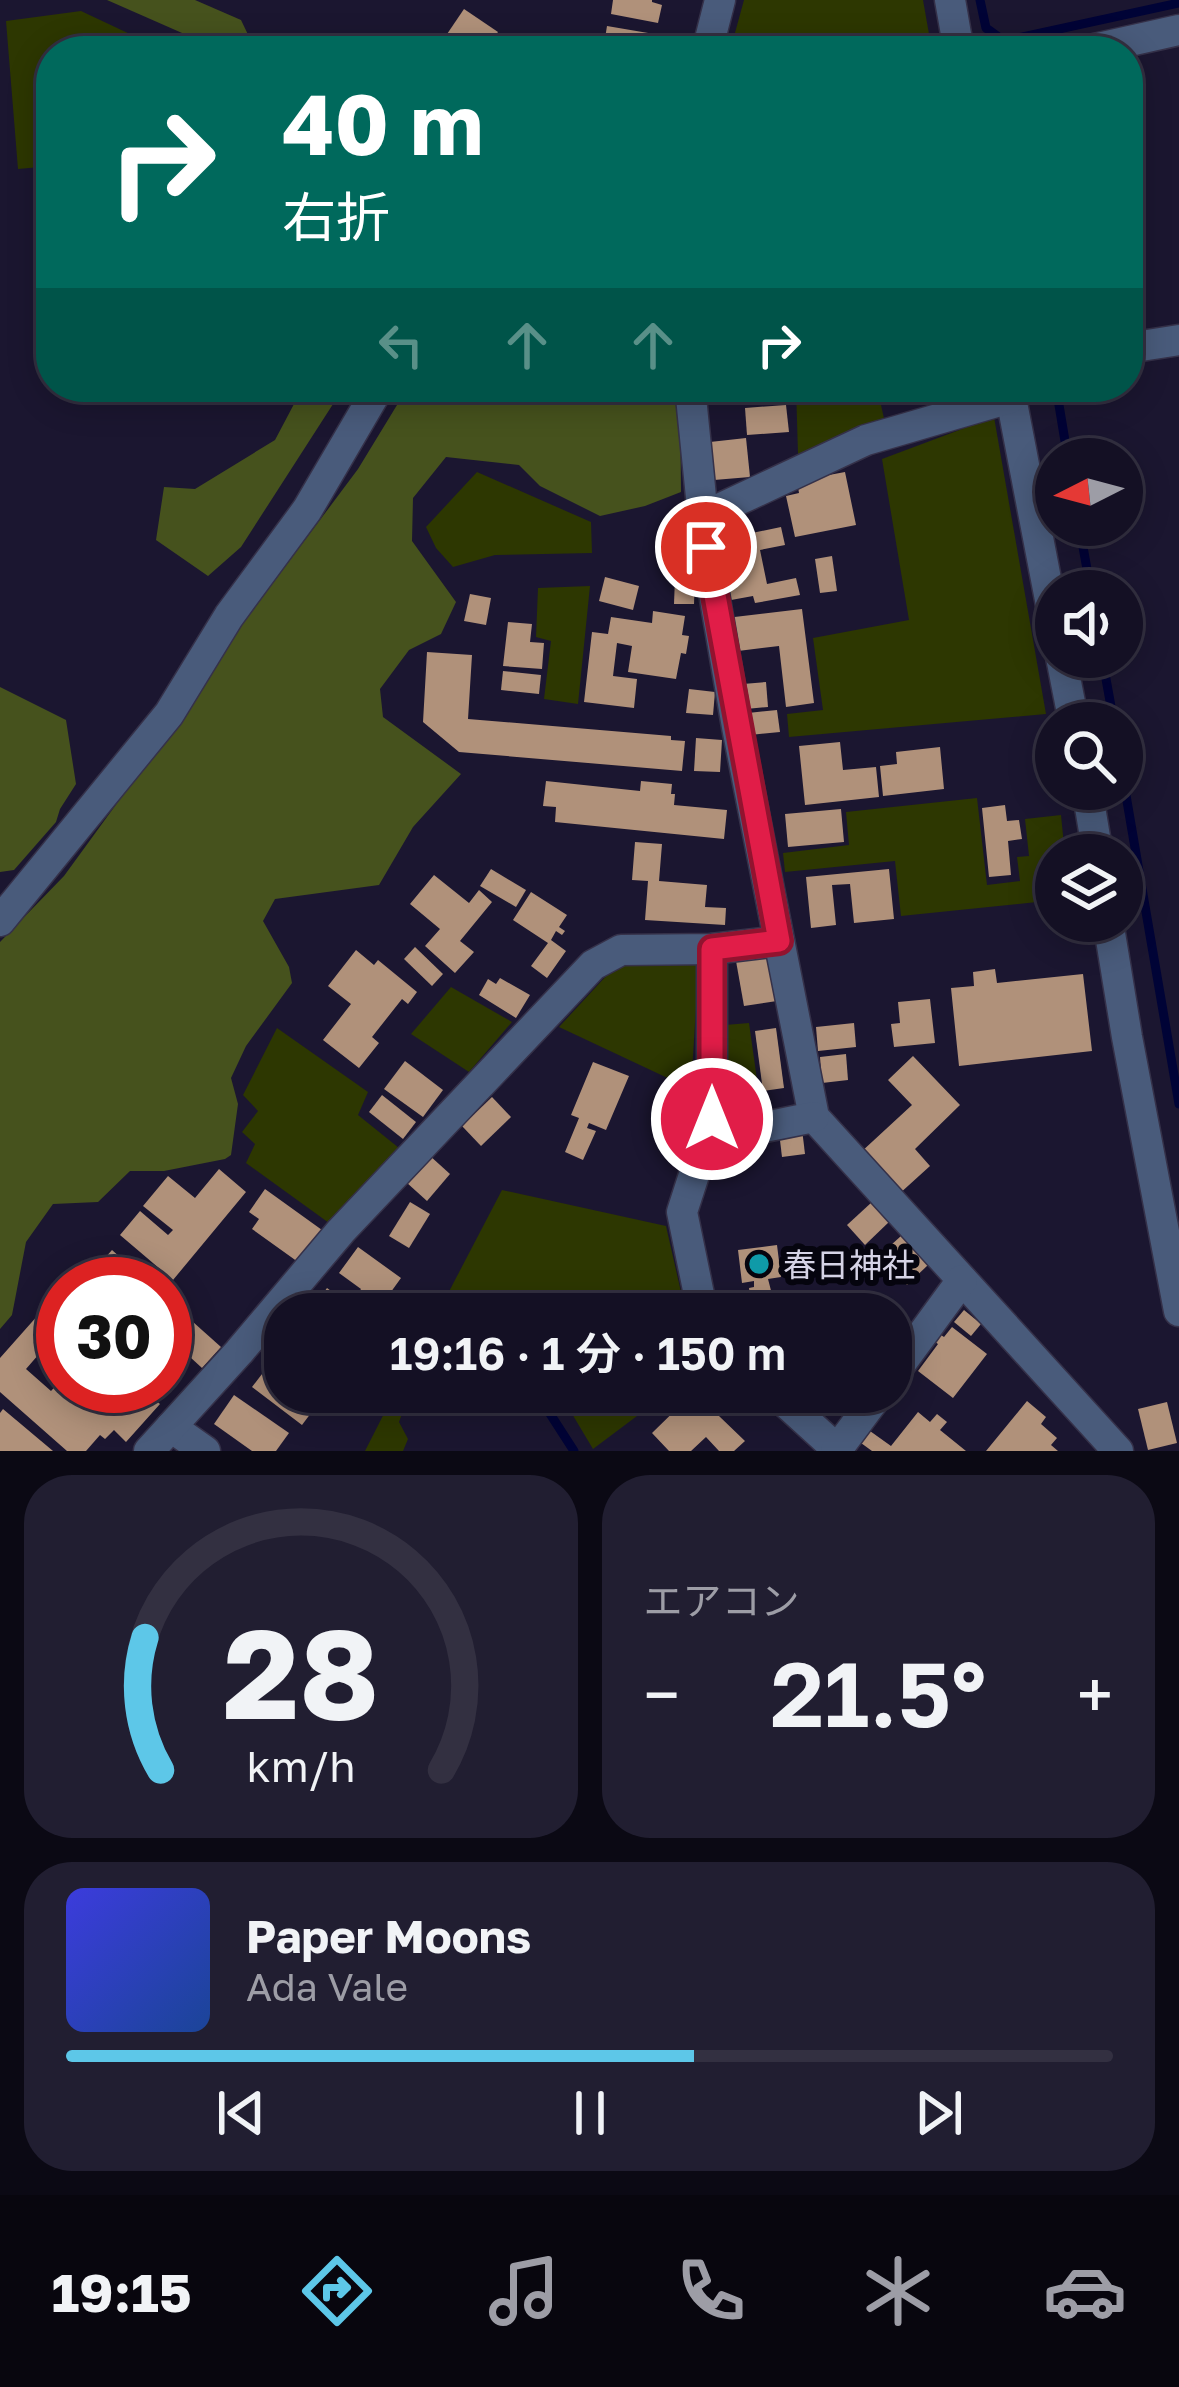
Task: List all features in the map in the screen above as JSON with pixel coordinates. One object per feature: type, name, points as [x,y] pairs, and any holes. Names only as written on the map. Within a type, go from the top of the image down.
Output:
[{"type":"street","points":[[711,36],[720,0]]},
{"type":"street","points":[[950,0],[956,36]]},
{"type":"street","points":[[1143,38],[1179,30]]},
{"type":"street","points":[[1143,346],[1179,340]]},
{"type":"street","points":[[0,921],[169,714],[229,616],[307,510],[370,402]]},
{"type":"street","points":[[691,402],[702,517],[737,728],[814,1117],[1118,1451]]},
{"type":"street","points":[[702,517],[866,440],[982,402]]},
{"type":"street","points":[[1012,402],[1044,570]]},
{"type":"street","points":[[149,1451],[341,1231],[593,965],[621,950],[712,949],[779,941]]},
{"type":"street","points":[[1111,942],[1179,1312]]},
{"type":"street","points":[[699,1293],[682,1212],[712,1119],[712,949]]},
{"type":"street","points":[[712,1119],[740,1132],[814,1117]]},
{"type":"street","points":[[912,1348],[962,1280]]},
{"type":"street","points":[[796,1413],[837,1451],[865,1413]]},
{"type":"street","points":[[171,1427],[205,1451]]},
{"type":"green space","points":[[107,0],[195,0],[241,20],[249,36],[189,36]]},
{"type":"green space","points":[[744,0],[923,0],[929,36],[734,36]]},
{"type":"green space","points":[[81,11],[134,36],[36,36],[36,167],[18,169],[6,21]]},
{"type":"green space","points":[[295,402],[334,402],[241,547],[208,576],[156,540],[164,487],[195,489],[275,440]]},
{"type":"green space","points":[[399,402],[680,402],[681,492],[645,506],[600,516],[540,486],[519,465],[446,457],[413,498],[412,541],[456,602],[441,634],[409,650],[380,689],[383,717],[461,774],[413,827],[379,885],[275,899],[263,921],[289,967],[292,983],[246,1046],[231,1078],[238,1104],[231,1155],[164,1171],[130,1171],[98,1202],[53,1204],[26,1242],[12,1315],[0,1329],[0,942],[64,876],[219,655],[358,469]]},
{"type":"green space","points":[[796,402],[880,402],[885,423],[798,454]]},
{"type":"green space","points":[[994,417],[1035,651],[1035,678],[1040,678],[1044,702],[1035,702],[1035,715],[789,737],[787,714],[823,710],[813,638],[909,620],[882,459]]},
{"type":"green space","points":[[477,472],[591,522],[592,553],[495,555],[453,567],[426,527]]},
{"type":"green space","points":[[590,586],[578,704],[544,699],[551,641],[536,637],[538,588]]},
{"type":"green space","points":[[0,687],[66,720],[76,784],[56,822],[14,870],[0,872]]},
{"type":"green space","points":[[977,798],[987,885],[1020,881],[1017,857],[1029,856],[1025,819],[1061,815],[1063,834],[1035,834],[1035,902],[901,916],[895,861],[785,872],[783,853],[849,845],[846,812]]},
{"type":"green space","points":[[699,958],[691,1089],[559,1027],[608,974],[623,965]]},
{"type":"green space","points":[[451,987],[512,1022],[469,1072],[411,1034]]},
{"type":"green space","points":[[749,1023],[762,1115],[741,1119],[725,1099],[725,1025]]},
{"type":"green space","points":[[277,1028],[368,1092],[358,1115],[399,1148],[329,1223],[246,1163],[255,1144],[242,1132],[258,1111],[243,1095]]},
{"type":"green space","points":[[502,1190],[666,1226],[681,1293],[448,1293]]},
{"type":"green space","points":[[384,1413],[402,1413],[399,1422],[408,1439],[403,1451],[365,1451]]},
{"type":"green space","points":[[572,1413],[641,1413],[593,1449]]},
{"type":"building","points":[[613,0],[652,0],[662,5],[658,23],[611,14]]},
{"type":"building","points":[[464,9],[498,32],[495,36],[446,36]]},
{"type":"building","points":[[607,26],[654,34],[654,36],[605,36]]},
{"type":"building","points":[[786,405],[789,432],[747,435],[745,408]]},
{"type":"building","points":[[746,438],[750,477],[714,480],[710,442]]},
{"type":"building","points":[[845,472],[856,525],[795,537],[786,496],[799,493],[797,481]]},
{"type":"building","points":[[781,527],[785,545],[760,550],[767,584],[796,578],[800,595],[755,603],[753,596],[731,600],[718,540]]},
{"type":"building","points":[[687,531],[690,545],[679,547],[676,533]]},
{"type":"building","points":[[832,556],[837,591],[820,593],[815,559]]},
{"type":"building","points":[[605,577],[639,586],[633,610],[599,601]]},
{"type":"building","points":[[675,578],[695,578],[694,604],[674,604]]},
{"type":"building","points":[[470,594],[491,598],[486,625],[464,621]]},
{"type":"building","points":[[802,609],[814,703],[786,707],[779,646],[730,652],[726,618]]},
{"type":"building","points":[[653,611],[685,616],[682,635],[689,636],[676,679],[628,672],[632,646],[617,643],[613,676],[637,679],[634,708],[584,702],[592,632],[608,634],[611,617],[652,623]]},
{"type":"building","points":[[508,622],[532,624],[530,642],[544,643],[542,669],[503,666]]},
{"type":"building","points":[[427,652],[472,655],[468,719],[671,736],[671,740],[685,741],[682,771],[459,752],[423,722]]},
{"type":"building","points":[[503,671],[541,675],[539,694],[501,690]]},
{"type":"building","points":[[766,682],[768,707],[746,709],[743,684]]},
{"type":"building","points":[[689,689],[715,692],[713,715],[686,713]]},
{"type":"building","points":[[777,710],[780,732],[750,735],[748,713]]},
{"type":"building","points":[[696,738],[722,740],[720,772],[694,771]]},
{"type":"building","points":[[840,742],[843,770],[876,767],[879,797],[805,805],[799,746]]},
{"type":"building","points":[[940,747],[944,789],[883,796],[880,766],[897,764],[896,752]]},
{"type":"building","points":[[546,781],[640,791],[641,781],[672,784],[674,805],[727,810],[724,839],[555,822],[556,807],[543,806]]},
{"type":"building","points":[[1005,805],[1007,821],[1019,820],[1022,839],[1008,841],[1011,875],[989,877],[982,808]]},
{"type":"building","points":[[841,809],[844,842],[788,847],[785,814]]},
{"type":"building","points":[[635,842],[662,844],[659,881],[707,885],[705,907],[726,908],[725,925],[645,920],[648,881],[632,880]]},
{"type":"building","points":[[491,869],[526,890],[516,907],[480,886]]},
{"type":"building","points":[[889,869],[894,919],[854,923],[850,884],[832,885],[836,925],[811,928],[806,877]]},
{"type":"building","points":[[434,875],[469,903],[479,890],[492,902],[460,941],[474,952],[455,973],[425,946],[440,929],[410,904]]},
{"type":"building","points":[[531,892],[567,915],[559,927],[565,931],[562,935],[556,931],[551,940],[566,951],[547,978],[531,966],[548,943],[513,920]]},
{"type":"building","points":[[415,947],[443,974],[432,986],[404,959]]},
{"type":"building","points":[[356,950],[374,965],[378,960],[417,992],[408,1004],[402,999],[372,1037],[379,1043],[359,1068],[323,1040],[351,1004],[328,986]]},
{"type":"building","points":[[770,956],[777,1001],[744,1006],[736,961]]},
{"type":"building","points":[[995,969],[997,983],[1083,974],[1092,1051],[959,1066],[951,988],[974,986],[973,972]]},
{"type":"building","points":[[500,978],[530,995],[516,1018],[479,995],[488,979],[496,984]]},
{"type":"building","points":[[930,999],[935,1043],[894,1047],[891,1024],[900,1023],[898,1002]]},
{"type":"building","points":[[854,1023],[856,1047],[818,1051],[816,1027]]},
{"type":"building","points":[[776,1028],[784,1088],[763,1091],[755,1031]]},
{"type":"building","points":[[846,1054],[848,1080],[822,1083],[820,1057]]},
{"type":"building","points":[[913,1056],[960,1105],[915,1149],[930,1166],[898,1195],[860,1153],[912,1105],[888,1080]]},
{"type":"building","points":[[405,1061],[443,1090],[423,1117],[384,1089]]},
{"type":"building","points":[[593,1062],[629,1076],[606,1130],[589,1123],[587,1128],[596,1131],[583,1160],[565,1152],[579,1118],[571,1115]]},
{"type":"building","points":[[382,1095],[416,1122],[403,1139],[369,1112]]},
{"type":"building","points":[[492,1097],[511,1117],[481,1146],[462,1126]]},
{"type":"building","points":[[802,1129],[805,1154],[782,1157],[779,1132]]},
{"type":"building","points":[[429,1155],[450,1174],[427,1201],[406,1182]]},
{"type":"building","points":[[219,1169],[246,1192],[192,1257],[146,1257],[120,1235],[140,1211],[168,1235],[173,1230],[143,1206],[168,1176],[195,1198]]},
{"type":"building","points":[[265,1189],[322,1230],[298,1262],[252,1229],[259,1219],[249,1212]]},
{"type":"building","points":[[410,1202],[430,1214],[409,1248],[389,1236]]},
{"type":"building","points":[[872,1202],[890,1221],[865,1245],[847,1225]]},
{"type":"building","points":[[901,1236],[928,1265],[907,1285],[880,1255]]},
{"type":"building","name":"春日神社","points":[[777,1245],[781,1277],[768,1279],[772,1293],[750,1293],[754,1281],[742,1283],[738,1250]]},
{"type":"building","points":[[358,1247],[401,1278],[390,1293],[358,1293],[361,1289],[339,1273]]},
{"type":"building","points":[[800,1254],[804,1279],[789,1282],[785,1256]]},
{"type":"building","points":[[964,1310],[981,1324],[971,1336],[954,1322]]},
{"type":"building","points":[[36,1317],[36,1357],[26,1369],[36,1378],[36,1413],[152,1413],[126,1442],[114,1430],[105,1439],[100,1435],[86,1451],[67,1451],[0,1392],[0,1358]]},
{"type":"building","points":[[192,1321],[221,1347],[202,1368],[192,1359]]},
{"type":"building","points":[[952,1327],[987,1354],[953,1398],[918,1371],[935,1342]]},
{"type":"building","points":[[264,1371],[264,1396],[252,1387]]},
{"type":"building","points":[[234,1395],[289,1433],[276,1451],[252,1451],[214,1424]]},
{"type":"building","points":[[1027,1401],[1046,1417],[1041,1424],[1057,1438],[1051,1445],[1058,1451],[986,1451]]},
{"type":"building","points":[[1167,1402],[1177,1443],[1148,1450],[1138,1409]]},
{"type":"building","points":[[3,1409],[53,1451],[0,1451]]},
{"type":"building","points":[[918,1412],[930,1422],[937,1414],[947,1422],[940,1430],[966,1451],[872,1451],[861,1443],[870,1431],[891,1446]]},
{"type":"building","points":[[286,1413],[311,1413],[302,1425]]},
{"type":"building","points":[[672,1413],[716,1413],[745,1441],[734,1451],[719,1451],[706,1437],[691,1451],[669,1451],[652,1433]]},
{"type":"waterway","points":[[980,0],[986,28],[997,36]]},
{"type":"waterway","points":[[1027,36],[1179,3]]},
{"type":"waterway","points":[[1058,402],[1064,438]]},
{"type":"waterway","points":[[1083,546],[1087,570]]},
{"type":"waterway","points":[[1106,678],[1110,702]]},
{"type":"waterway","points":[[1129,810],[1179,1104]]},
{"type":"waterway","points":[[550,1413],[574,1451]]},
{"type":"place","name":"春日神社","points":[[759,1264]]},
{"type":"route","points":[[706,547],[779,941],[712,949],[712,1119]]}]
